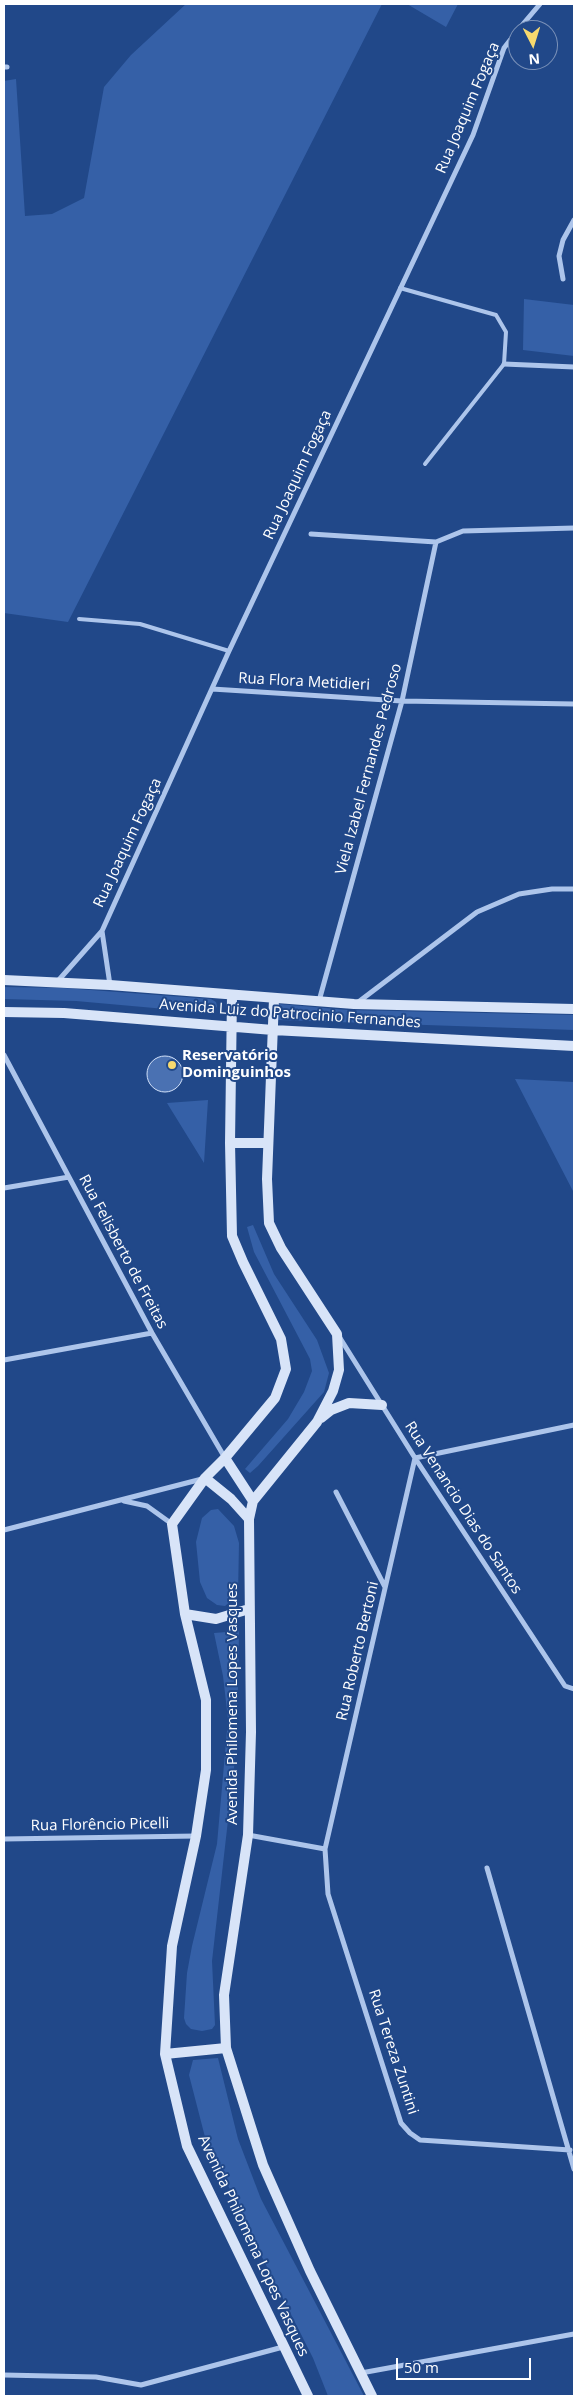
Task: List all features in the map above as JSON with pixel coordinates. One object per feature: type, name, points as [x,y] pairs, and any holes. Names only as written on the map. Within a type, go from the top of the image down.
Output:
[{"type":"street","name":"Rua Joaquim Fogaça","points":[[526,20],[540,4]]},
{"type":"street","name":"Rua Joaquim Fogaça","points":[[58,982],[102,931],[229,651],[473,135],[504,48],[508,43]]},
{"type":"street","points":[[563,279],[559,256],[563,240],[574,220]]},
{"type":"street","points":[[504,364],[574,368]]},
{"type":"street","points":[[310,534],[436,542],[463,531],[574,528]]},
{"type":"street","name":"Viela Izabel Fernandes Pedroso","points":[[319,1002],[402,701],[436,542]]},
{"type":"street","name":"Rua Flora Metidieri","points":[[212,689],[402,701],[574,704]]},
{"type":"street","points":[[354,1004],[477,912],[519,894],[552,889],[574,889]]},
{"type":"street","name":"Rua Joaquim Fogaça","points":[[102,931],[110,985]]},
{"type":"street","name":"Avenida Luiz do Patrocinio Fernandes","points":[[4,980],[110,985],[354,1004],[574,1009]]},
{"type":"street","points":[[121,1501],[147,1506],[172,1524],[205,1478],[225,1458],[275,1398],[286,1369],[281,1339],[242,1262],[232,1236],[230,1143],[232,996]]},
{"type":"street","name":"Avenida Philomena Lopes Vasques","points":[[274,999],[268,1143],[267,1204],[269,1223],[281,1248],[337,1334],[339,1370],[333,1391],[317,1422]]},
{"type":"street","name":"Avenida Luiz do Patrocinio Fernandes","points":[[4,1012],[64,1013],[273,1030],[574,1046]]},
{"type":"street","name":"Rua Felisberto de Freitas","points":[[4,1055],[152,1332],[225,1458]]},
{"type":"street","points":[[230,1143],[268,1143]]},
{"type":"street","points":[[4,1188],[69,1177]]},
{"type":"street","points":[[4,1360],[152,1332]]},
{"type":"street","name":"Rua Venancio Dias do Santos","points":[[337,1334],[415,1458],[565,1686],[574,1689]]},
{"type":"street","name":"Avenida Philomena Lopes Vasques","points":[[372,2396],[310,2271],[263,2165],[226,2048],[224,1995],[248,1835],[251,1732],[250,1519],[253,1501],[317,1422],[331,1410],[349,1403],[382,1404]]},
{"type":"street","points":[[415,1458],[574,1424]]},
{"type":"street","points":[[225,1458],[253,1501]]},
{"type":"street","name":"Rua Roberto Bertoni","points":[[325,1849],[415,1458]]},
{"type":"street","points":[[4,1530],[205,1478]]},
{"type":"street","points":[[205,1478],[231,1499],[250,1519]]},
{"type":"street","points":[[336,1492],[385,1588]]},
{"type":"street","name":"Avenida Philomena Lopes Vasques","points":[[172,1524],[185,1614],[206,1700],[206,1770],[196,1836],[172,1946],[164,2054],[187,2146],[241,2254],[283,2347],[308,2396]]},
{"type":"street","points":[[185,1614],[216,1619],[249,1609]]},
{"type":"street","points":[[248,1835],[325,1849]]},
{"type":"street","name":"Rua Florêncio Picelli","points":[[4,1839],[196,1836]]},
{"type":"street","name":"Rua Tereza Zuntini","points":[[325,1849],[328,1894],[401,2123],[420,2140],[570,2150]]},
{"type":"street","points":[[486,1868],[574,2169]]},
{"type":"street","points":[[164,2054],[226,2048]]},
{"type":"street","points":[[360,2373],[574,2334]]},
{"type":"street","points":[[4,2375],[96,2378],[141,2385],[283,2347]]},
{"type":"lane","points":[[400,288],[496,315],[506,332],[504,364],[425,464]]},
{"type":"lane","points":[[79,619],[140,624],[229,651]]},
{"type":"shaded area","points":[[186,4],[382,4],[68,622],[4,613],[4,81],[16,79],[25,216],[52,214],[84,198],[104,87],[131,55]]},
{"type":"shaded area","points":[[407,4],[458,4],[446,27]]},
{"type":"shaded area","points":[[524,299],[574,305],[574,356],[523,350]]},
{"type":"shaded area","points":[[4,987],[64,988],[211,999],[216,1002],[217,1006],[215,1011],[210,1013],[76,1001],[4,999]]},
{"type":"shaded area","points":[[279,1004],[348,1010],[574,1015],[574,1030],[278,1020]]},
{"type":"shaded area","points":[[515,1079],[574,1082],[574,1193]]},
{"type":"shaded area","points":[[208,1100],[204,1163],[167,1103]]},
{"type":"shaded area","points":[[253,1225],[274,1274],[317,1340],[329,1373],[324,1392],[250,1473],[245,1469],[288,1419],[304,1392],[312,1371],[310,1359],[254,1252],[247,1227]]},
{"type":"shaded area","points":[[218,1509],[234,1526],[239,1543],[238,1595],[225,1606],[217,1605],[207,1598],[200,1582],[196,1542],[202,1518],[211,1510]]},
{"type":"shaded area","points":[[239,1631],[237,1741],[212,1961],[215,2025],[212,2029],[202,2031],[191,2029],[186,2024],[184,2018],[187,1973],[192,1946],[217,1844],[228,1719],[223,1676],[214,1633]]},
{"type":"shaded area","points":[[218,2058],[238,2139],[261,2199],[364,2396],[328,2396],[313,2358],[205,2137],[189,2075],[193,2060]]},
{"type":"building","points":[[165,1056],[177,1062],[183,1074],[177,1086],[165,1092],[153,1086],[147,1074],[153,1062]]},
{"type":"place","name":"Reservatório Dominguinhos","points":[[172,1065]]}]
